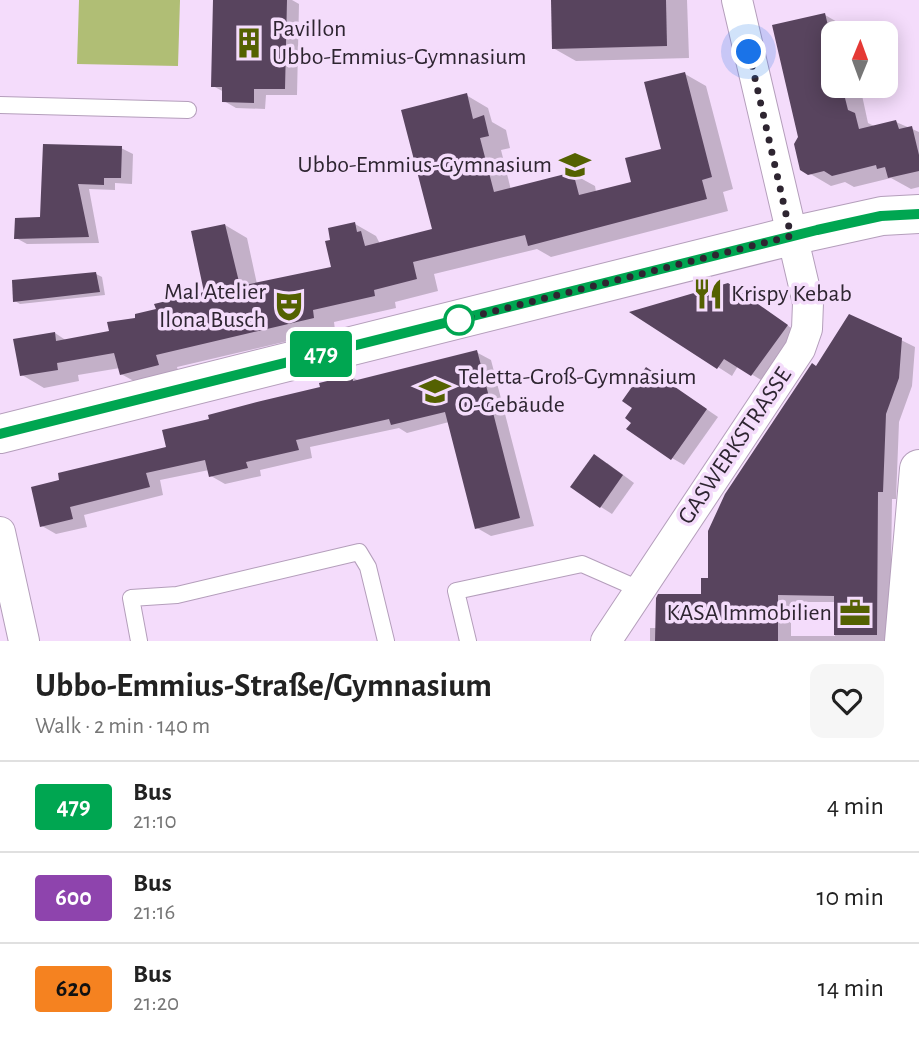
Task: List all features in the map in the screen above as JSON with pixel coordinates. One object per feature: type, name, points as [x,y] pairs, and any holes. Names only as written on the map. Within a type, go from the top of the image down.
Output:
[{"type":"main road","points":[[0,434],[791,236],[881,216],[919,214]]},
{"type":"main road","points":[[904,641],[913,596],[919,469]]},
{"type":"street","name":"GASWERKSTRASSE","points":[[606,641],[800,349],[807,329],[808,303],[737,0]]},
{"type":"street","points":[[0,532],[24,641]]},
{"type":"lane","points":[[0,104],[188,110]]},
{"type":"lane","points":[[139,641],[131,598],[177,595],[359,552],[368,567],[386,641]]},
{"type":"lane","points":[[468,641],[456,591],[582,564],[639,589]]},
{"type":"green space","points":[[79,0],[180,0],[178,66],[77,64]]},
{"type":"building","name":"Pavillon Ubbo-Emmius-Gymnasium","points":[[213,0],[287,0],[285,89],[254,89],[254,103],[222,102],[222,87],[211,87]]},
{"type":"building","points":[[551,0],[666,0],[667,46],[552,49]]},
{"type":"building","points":[[825,13],[827,21],[821,21],[821,98],[845,98],[848,110],[855,113],[859,129],[896,120],[899,129],[912,126],[919,155],[919,171],[888,178],[885,167],[877,169],[876,165],[832,176],[824,171],[808,175],[800,170],[794,144],[798,137],[772,25]]},
{"type":"building","points":[[685,72],[712,177],[702,180],[707,199],[528,246],[525,235],[413,262],[417,279],[374,290],[375,296],[313,310],[314,318],[156,355],[159,365],[120,375],[114,353],[57,363],[58,370],[20,376],[13,339],[55,332],[56,341],[109,331],[107,322],[135,318],[135,314],[156,309],[154,304],[204,292],[191,231],[225,224],[240,286],[331,267],[325,241],[330,240],[328,228],[355,222],[365,246],[432,229],[401,110],[467,93],[473,119],[484,115],[489,136],[480,138],[494,192],[573,172],[579,195],[631,182],[625,158],[661,149],[644,82]]},
{"type":"building","points":[[43,144],[122,146],[121,178],[104,178],[104,185],[78,184],[89,237],[14,239],[15,218],[40,217]]},
{"type":"building","points":[[96,272],[100,292],[13,302],[12,280]]},
{"type":"building","points":[[728,283],[788,325],[751,376],[724,359],[717,369],[629,312]]},
{"type":"building","points":[[849,314],[902,338],[899,378],[886,414],[883,492],[878,492],[877,635],[834,635],[834,596],[778,595],[778,641],[655,641],[658,594],[701,594],[701,578],[708,578],[708,531],[725,494],[812,363],[816,366]]},
{"type":"building","points":[[477,350],[520,518],[475,529],[445,412],[391,425],[389,419],[296,440],[299,450],[246,462],[248,468],[209,477],[205,460],[146,473],[150,487],[70,507],[73,519],[40,527],[31,487],[59,480],[58,473],[166,447],[162,430],[209,419],[208,415],[320,387],[319,383],[352,375],[353,381]]},
{"type":"building","points":[[646,367],[707,409],[671,460],[626,429],[631,423],[625,418],[632,408],[622,401]]},
{"type":"building","points":[[594,454],[623,475],[600,508],[570,487]]},
{"type":"bus line","name":"479","points":[[0,434],[843,223],[881,216],[919,214]]},
{"type":"place","name":"Pavillon Ubbo-Emmius-Gymnasium","points":[[249,43]]},
{"type":"place","name":"Ubbo-Emmius-Gymnasium","points":[[575,165]]},
{"type":"place","name":"Krispy Kebab","points":[[708,294]]},
{"type":"place","name":"Mal Atelier Ilona Busch","points":[[289,306]]},
{"type":"place","name":"Teletta-Groß-Gymnasium O-Gebäude","points":[[435,391]]},
{"type":"place","name":"KASA Immobilien","points":[[855,613]]},
{"type":"route","points":[[459,320],[791,236],[749,52]]}]
